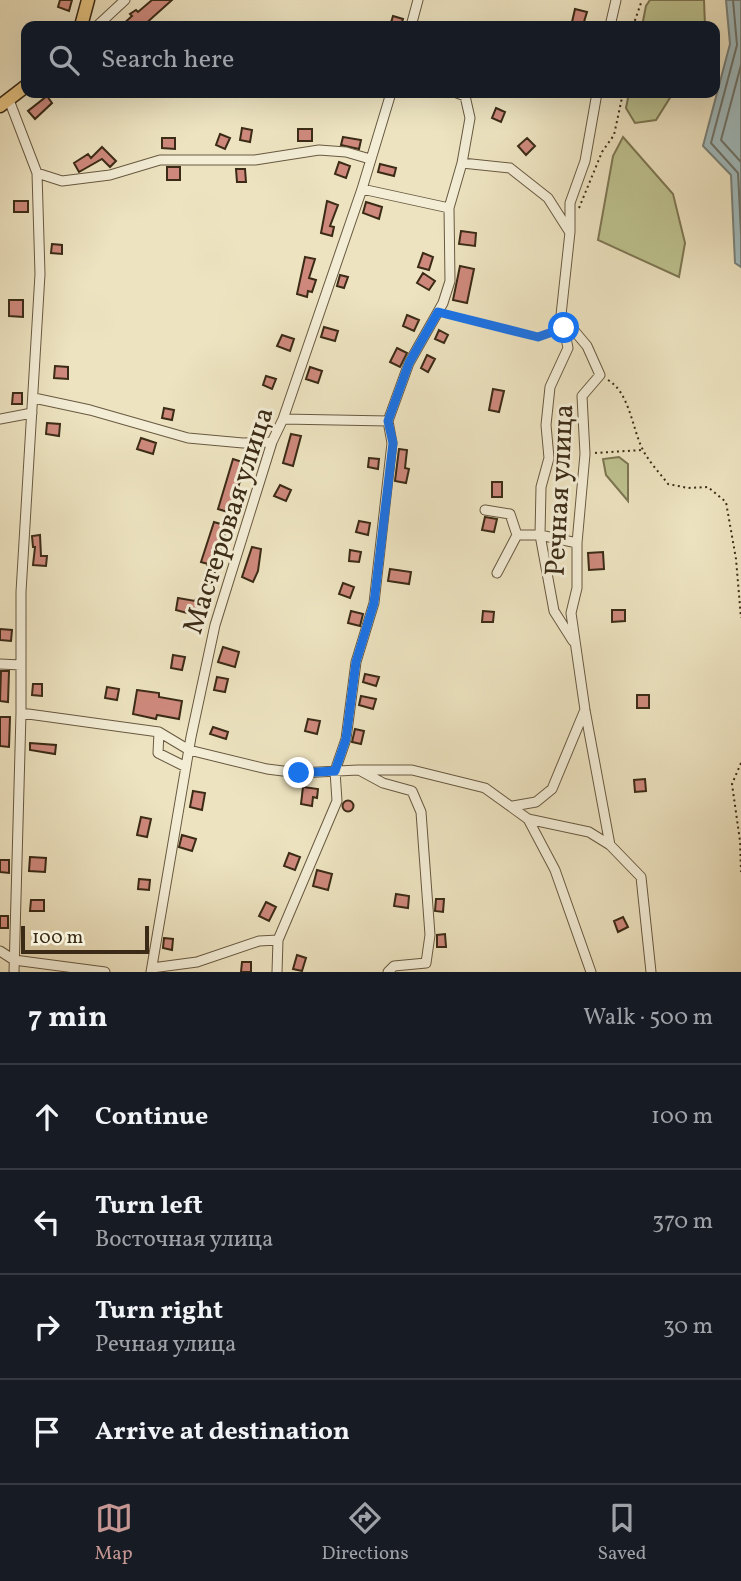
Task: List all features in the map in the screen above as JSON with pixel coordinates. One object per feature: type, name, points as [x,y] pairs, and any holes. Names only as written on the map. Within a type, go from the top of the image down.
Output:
[{"type":"main road","points":[[82,21],[88,0]]},
{"type":"main road","points":[[5,103],[21,90]]},
{"type":"street","points":[[102,21],[125,0]]},
{"type":"street","points":[[412,21],[418,0]]},
{"type":"street","points":[[611,21],[615,0]]},
{"type":"street","name":"Мастеровая улица","points":[[151,970],[189,750],[215,625],[272,442],[283,419],[362,189],[389,98]]},
{"type":"street","points":[[277,972],[278,940],[337,801],[335,771],[346,739],[356,662],[374,603],[393,443],[388,421],[409,363],[438,312],[450,281],[449,208],[463,163],[470,118],[465,98]]},
{"type":"street","name":"Речная улица","points":[[574,643],[554,611],[540,535],[541,487],[549,458],[546,425],[550,387],[568,348],[561,316],[570,232],[570,203],[585,162],[596,98]]},
{"type":"street","points":[[5,103],[37,173],[40,274],[21,592],[21,713],[14,972]]},
{"type":"street","points":[[37,173],[62,181],[110,176],[160,160],[255,160],[319,150],[346,152],[370,159]]},
{"type":"street","points":[[463,163],[510,168],[548,198],[570,232]]},
{"type":"street","points":[[362,189],[449,208]]},
{"type":"street","name":"Речная улица","points":[[561,316],[587,346],[600,375],[582,396],[585,454],[577,542],[577,588],[571,613],[585,710],[610,845]]},
{"type":"street","points":[[34,398],[90,410],[188,438],[243,443],[272,442]]},
{"type":"street","points":[[0,419],[32,414]]},
{"type":"street","points":[[283,419],[388,421]]},
{"type":"street","points":[[485,510],[510,514],[517,535],[497,573]]},
{"type":"street","points":[[517,535],[540,535],[577,542]]},
{"type":"street","points":[[0,664],[21,665]]},
{"type":"street","points":[[513,806],[536,802],[552,789],[585,710]]},
{"type":"street","points":[[21,713],[159,732],[189,750],[267,769],[299,773],[411,770],[485,789],[528,819],[555,870],[591,972]]},
{"type":"street","points":[[159,732],[158,753],[186,767]]},
{"type":"street","points":[[358,770],[383,783],[412,792],[421,812],[430,935],[426,963],[394,966],[388,972]]},
{"type":"street","points":[[528,819],[589,832],[610,845],[641,877],[651,972]]},
{"type":"street","points":[[151,970],[197,962],[260,941],[278,940]]},
{"type":"street","points":[[0,951],[14,960],[105,972]]},
{"type":"path","points":[[635,21],[642,0]]},
{"type":"path","points":[[579,209],[602,152],[614,135],[622,98]]},
{"type":"path","points":[[438,312],[538,337],[564,328]]},
{"type":"path","points":[[600,375],[613,383],[624,400],[643,450],[667,484],[688,488],[708,486],[726,502],[736,559],[741,618]]},
{"type":"path","points":[[585,454],[643,450]]},
{"type":"path","points":[[741,763],[732,784],[740,841],[741,872]]},
{"type":"green space","points":[[650,0],[704,0],[705,21],[643,21]]},
{"type":"green space","points":[[628,98],[670,98],[656,120],[635,123],[626,108]]},
{"type":"green space","points":[[623,137],[673,194],[685,243],[679,277],[598,240],[613,156]]},
{"type":"green space","points":[[619,457],[628,464],[628,501],[606,475],[603,459]]},
{"type":"water","points":[[726,0],[741,0],[741,267],[735,263],[731,175],[703,146],[716,98],[720,98],[720,82],[730,44]]},
{"type":"building","points":[[60,0],[72,0],[69,11],[58,7]]},
{"type":"building","points":[[152,0],[172,0],[149,21],[126,21],[132,16],[130,14],[136,10],[138,12]]},
{"type":"building","points":[[575,9],[587,12],[584,21],[572,21]]},
{"type":"building","points":[[393,16],[403,19],[402,21],[392,21]]},
{"type":"building","points":[[44,98],[48,98],[52,103],[35,119],[28,111]]},
{"type":"building","points":[[496,108],[505,112],[501,122],[492,118]]},
{"type":"building","points":[[242,128],[252,130],[250,142],[240,140]]},
{"type":"building","points":[[298,129],[312,129],[312,141],[298,141]]},
{"type":"building","points":[[220,134],[230,138],[225,149],[216,145]]},
{"type":"building","points":[[343,137],[361,140],[359,149],[341,145]]},
{"type":"building","points":[[162,138],[175,138],[175,149],[162,148]]},
{"type":"building","points":[[527,138],[535,146],[526,155],[518,146]]},
{"type":"building","points":[[102,147],[116,161],[110,167],[102,159],[79,172],[74,163],[88,154],[91,158]]},
{"type":"building","points":[[339,162],[350,166],[346,178],[335,174]]},
{"type":"building","points":[[380,164],[396,168],[394,176],[378,172]]},
{"type":"building","points":[[167,167],[180,167],[180,180],[167,180]]},
{"type":"building","points":[[236,169],[245,169],[246,182],[237,182]]},
{"type":"building","points":[[14,201],[28,201],[28,212],[14,212]]},
{"type":"building","points":[[327,201],[338,205],[330,226],[334,227],[332,236],[321,233]]},
{"type":"building","points":[[366,202],[382,207],[379,219],[363,213]]},
{"type":"building","points":[[461,231],[476,233],[475,246],[459,244]]},
{"type":"building","points":[[52,244],[62,245],[62,254],[51,253]]},
{"type":"building","points":[[423,253],[433,257],[429,270],[418,267]]},
{"type":"building","points":[[305,257],[315,259],[309,278],[316,280],[307,297],[297,294]]},
{"type":"building","points":[[460,266],[474,269],[467,303],[453,300]]},
{"type":"building","points":[[423,273],[435,281],[429,290],[417,283]]},
{"type":"building","points":[[340,275],[348,277],[344,288],[337,286]]},
{"type":"building","points":[[9,300],[23,300],[23,317],[9,316]]},
{"type":"building","points":[[407,315],[419,320],[414,331],[403,326]]},
{"type":"building","points":[[324,327],[338,331],[335,341],[321,337]]},
{"type":"building","points":[[439,330],[448,335],[444,343],[435,339]]},
{"type":"building","points":[[282,335],[294,339],[290,351],[277,346]]},
{"type":"building","points":[[397,348],[407,353],[400,367],[390,362]]},
{"type":"building","points":[[427,355],[435,359],[428,372],[421,368]]},
{"type":"building","points":[[55,366],[68,367],[68,379],[54,378]]},
{"type":"building","points":[[310,367],[322,371],[318,383],[306,379]]},
{"type":"building","points":[[266,376],[276,379],[272,389],[263,385]]},
{"type":"building","points":[[493,389],[504,391],[499,412],[489,410]]},
{"type":"building","points":[[13,393],[22,393],[22,404],[12,404]]},
{"type":"building","points":[[164,408],[174,410],[172,420],[162,418]]},
{"type":"building","points":[[47,423],[60,424],[59,436],[46,434]]},
{"type":"building","points":[[291,434],[301,436],[293,466],[283,463]]},
{"type":"building","points":[[141,438],[156,443],[153,454],[137,449]]},
{"type":"building","points":[[399,449],[407,450],[405,468],[409,469],[406,483],[395,481]]},
{"type":"building","points":[[369,458],[379,459],[378,469],[368,467]]},
{"type":"building","points":[[233,459],[245,463],[231,513],[218,509]]},
{"type":"building","points":[[492,482],[502,482],[502,497],[492,497]]},
{"type":"building","points":[[280,485],[291,490],[286,501],[274,496]]},
{"type":"building","points":[[485,517],[497,519],[494,532],[482,530]]},
{"type":"building","points":[[359,521],[370,523],[368,535],[356,532]]},
{"type":"building","points":[[214,522],[227,526],[212,583],[203,580],[208,564],[201,562]]},
{"type":"building","points":[[40,535],[41,556],[47,556],[46,566],[33,565],[35,547],[32,536]]},
{"type":"building","points":[[252,547],[261,549],[258,571],[253,582],[242,577]]},
{"type":"building","points":[[350,550],[361,552],[359,562],[349,561]]},
{"type":"building","points":[[603,552],[604,569],[589,570],[588,553]]},
{"type":"building","points":[[390,569],[411,572],[409,584],[388,581]]},
{"type":"building","points":[[343,583],[354,587],[350,598],[339,594]]},
{"type":"building","points":[[178,598],[207,603],[204,612],[188,607],[187,613],[176,610]]},
{"type":"building","points":[[612,610],[625,610],[625,621],[612,622]]},
{"type":"building","points":[[351,611],[363,614],[360,626],[348,623]]},
{"type":"building","points":[[483,611],[494,612],[493,622],[482,622]]},
{"type":"building","points":[[0,629],[12,630],[11,641],[0,640]]},
{"type":"building","points":[[223,647],[239,652],[235,667],[218,662]]},
{"type":"building","points":[[173,655],[185,657],[182,670],[171,668]]},
{"type":"building","points":[[1,671],[9,671],[8,702],[0,701]]},
{"type":"building","points":[[365,674],[379,677],[376,686],[363,682]]},
{"type":"building","points":[[217,677],[228,679],[225,692],[214,690]]},
{"type":"building","points":[[33,684],[42,684],[42,696],[32,695]]},
{"type":"building","points":[[107,687],[119,689],[117,700],[105,698]]},
{"type":"building","points":[[137,690],[159,693],[159,697],[182,701],[179,719],[157,715],[156,719],[133,714]]},
{"type":"building","points":[[637,695],[649,695],[649,708],[637,708]]},
{"type":"building","points":[[361,696],[376,699],[373,709],[359,705]]},
{"type":"building","points":[[0,717],[10,717],[9,747],[0,746]]},
{"type":"building","points":[[308,719],[320,721],[317,734],[305,731]]},
{"type":"building","points":[[213,727],[228,732],[226,739],[210,734]]},
{"type":"building","points":[[355,729],[364,731],[361,744],[352,742]]},
{"type":"building","points":[[30,743],[56,745],[55,754],[30,750]]},
{"type":"building","points":[[645,779],[646,791],[635,792],[634,780]]},
{"type":"building","points":[[303,787],[318,789],[312,806],[301,804]]},
{"type":"building","points":[[193,791],[205,793],[202,810],[190,807]]},
{"type":"building","points":[[348,800],[354,806],[348,812],[342,806]]},
{"type":"building","points":[[141,817],[151,819],[147,837],[137,835]]},
{"type":"building","points":[[182,835],[196,839],[192,851],[179,847]]},
{"type":"building","points":[[289,853],[300,857],[295,870],[284,866]]},
{"type":"building","points":[[30,857],[46,858],[45,872],[29,871]]},
{"type":"building","points":[[0,860],[9,860],[9,873],[0,872]]},
{"type":"building","points":[[317,870],[332,874],[328,890],[313,886]]},
{"type":"building","points":[[139,879],[150,880],[149,890],[138,889]]},
{"type":"building","points":[[396,894],[409,896],[408,908],[394,906]]},
{"type":"building","points":[[436,899],[444,899],[443,912],[435,911]]},
{"type":"building","points":[[31,900],[44,900],[44,911],[30,911]]},
{"type":"building","points":[[266,902],[276,907],[269,921],[259,916]]},
{"type":"building","points":[[0,916],[8,916],[8,928],[0,928]]},
{"type":"building","points":[[623,917],[628,927],[618,932],[614,921]]},
{"type":"building","points":[[445,934],[446,947],[437,947],[437,935]]},
{"type":"building","points":[[164,938],[173,939],[172,950],[163,948]]},
{"type":"building","points":[[297,955],[306,958],[302,971],[293,969]]},
{"type":"building","points":[[242,962],[251,962],[251,972],[241,972]]},
{"type":"route","points":[[299,773],[335,771],[346,739],[356,662],[374,603],[393,443],[388,421],[409,363],[438,312],[538,337],[564,328]]}]
